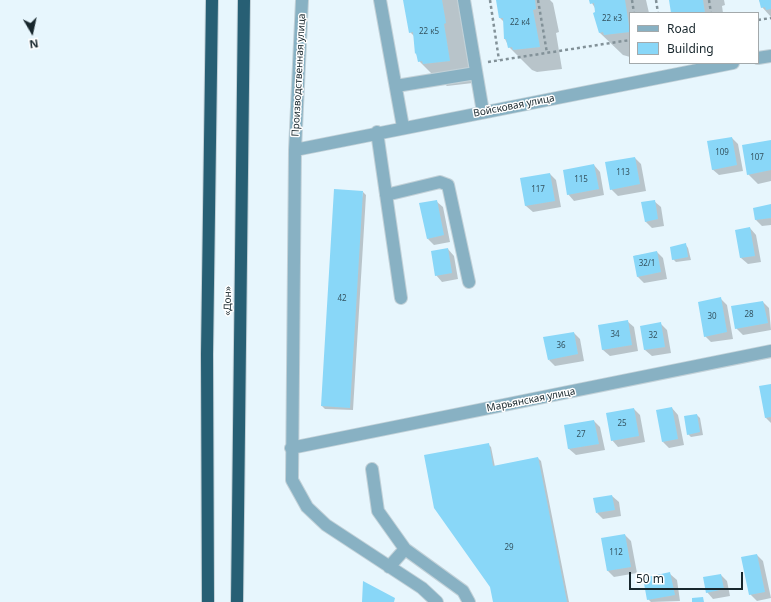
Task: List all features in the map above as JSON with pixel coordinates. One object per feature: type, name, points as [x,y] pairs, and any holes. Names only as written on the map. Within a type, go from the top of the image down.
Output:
[{"type":"highway","name":"«Дон»","points":[[208,602],[207,354],[212,0]]},
{"type":"highway","name":"«Дон»","points":[[237,602],[244,0]]},
{"type":"street","name":"Производственная улица","points":[[302,0],[295,150],[291,448],[292,480],[307,507],[326,525],[422,588],[437,602]]},
{"type":"street","points":[[380,0],[403,127]]},
{"type":"street","points":[[464,0],[482,112]]},
{"type":"street","points":[[759,58],[771,56]]},
{"type":"street","name":"Войсковая улица","points":[[295,150],[377,132],[728,64]]},
{"type":"street","points":[[396,86],[475,68]]},
{"type":"street","points":[[377,132],[401,298]]},
{"type":"street","points":[[386,195],[440,182],[448,185],[469,282]]},
{"type":"street","name":"Марьянская улица","points":[[291,448],[771,351]]},
{"type":"street","points":[[372,469],[378,511],[405,549],[463,591],[469,602]]},
{"type":"street","points":[[389,567],[405,549]]},
{"type":"path","points":[[490,0],[500,60]]},
{"type":"path","points":[[538,0],[547,53]]},
{"type":"path","points":[[632,0],[634,12]]},
{"type":"path","points":[[656,0],[658,12]]},
{"type":"path","points":[[709,0],[711,12]]},
{"type":"path","points":[[759,20],[771,18]]},
{"type":"path","points":[[475,68],[500,60],[629,40]]},
{"type":"building","points":[[403,0],[442,0],[450,61],[423,64],[422,61],[418,62],[416,53],[415,54],[413,32],[409,33]]},
{"type":"building","points":[[496,0],[535,0],[536,9],[533,10],[540,47],[513,50],[512,47],[508,48],[506,39],[504,39],[503,18],[499,18]]},
{"type":"building","points":[[589,0],[625,0],[629,32],[604,35],[603,32],[599,33],[593,13],[595,12],[594,3],[590,4]]},
{"type":"building","points":[[669,0],[703,0],[705,12],[671,12]]},
{"type":"building","points":[[759,0],[771,0],[771,9],[766,10],[765,7],[761,8]]},
{"type":"building","points":[[732,137],[737,165],[712,170],[707,141]]},
{"type":"building","points":[[771,140],[771,170],[747,175],[742,145]]},
{"type":"building","points":[[635,157],[640,184],[610,190],[605,162]]},
{"type":"building","points":[[594,164],[599,189],[567,195],[563,170]]},
{"type":"building","points":[[550,173],[555,201],[525,206],[520,178]]},
{"type":"building","points":[[334,189],[363,191],[350,408],[321,406]]},
{"type":"building","points":[[437,200],[444,235],[427,239],[419,203]]},
{"type":"building","points":[[655,200],[658,219],[645,222],[641,202]]},
{"type":"building","points":[[771,204],[771,218],[755,220],[753,208]]},
{"type":"building","points":[[750,227],[755,256],[740,258],[735,230]]},
{"type":"building","points":[[686,243],[688,257],[672,260],[670,247]]},
{"type":"building","points":[[448,248],[452,273],[435,276],[431,251]]},
{"type":"building","points":[[657,251],[661,272],[637,277],[633,256]]},
{"type":"building","points":[[721,297],[727,332],[704,337],[698,302]]},
{"type":"building","points":[[763,301],[768,323],[735,329],[731,306]]},
{"type":"building","points":[[628,320],[632,345],[602,350],[598,325]]},
{"type":"building","points":[[661,322],[665,347],[644,350],[640,326]]},
{"type":"building","points":[[574,332],[578,354],[548,360],[543,337]]},
{"type":"building","points":[[771,384],[771,417],[765,418],[759,386]]},
{"type":"building","points":[[672,407],[678,439],[662,442],[656,410]]},
{"type":"building","points":[[634,408],[639,436],[611,441],[606,413]]},
{"type":"building","points":[[697,414],[700,432],[687,435],[684,416]]},
{"type":"building","points":[[594,420],[599,444],[568,449],[564,425]]},
{"type":"building","points":[[489,443],[493,466],[538,457],[567,602],[493,602],[490,587],[434,508],[424,455]]},
{"type":"building","points":[[612,495],[615,510],[596,513],[593,498]]},
{"type":"building","points":[[625,534],[631,567],[607,571],[601,538]]},
{"type":"building","points":[[757,554],[765,592],[749,595],[741,557]]},
{"type":"building","points":[[670,572],[675,595],[647,600],[643,578]]},
{"type":"building","points":[[721,574],[724,589],[706,593],[703,577]]},
{"type":"building","points":[[363,581],[395,598],[394,602],[362,602]]},
{"type":"building","points":[[703,597],[704,602],[692,602],[692,598]]}]
